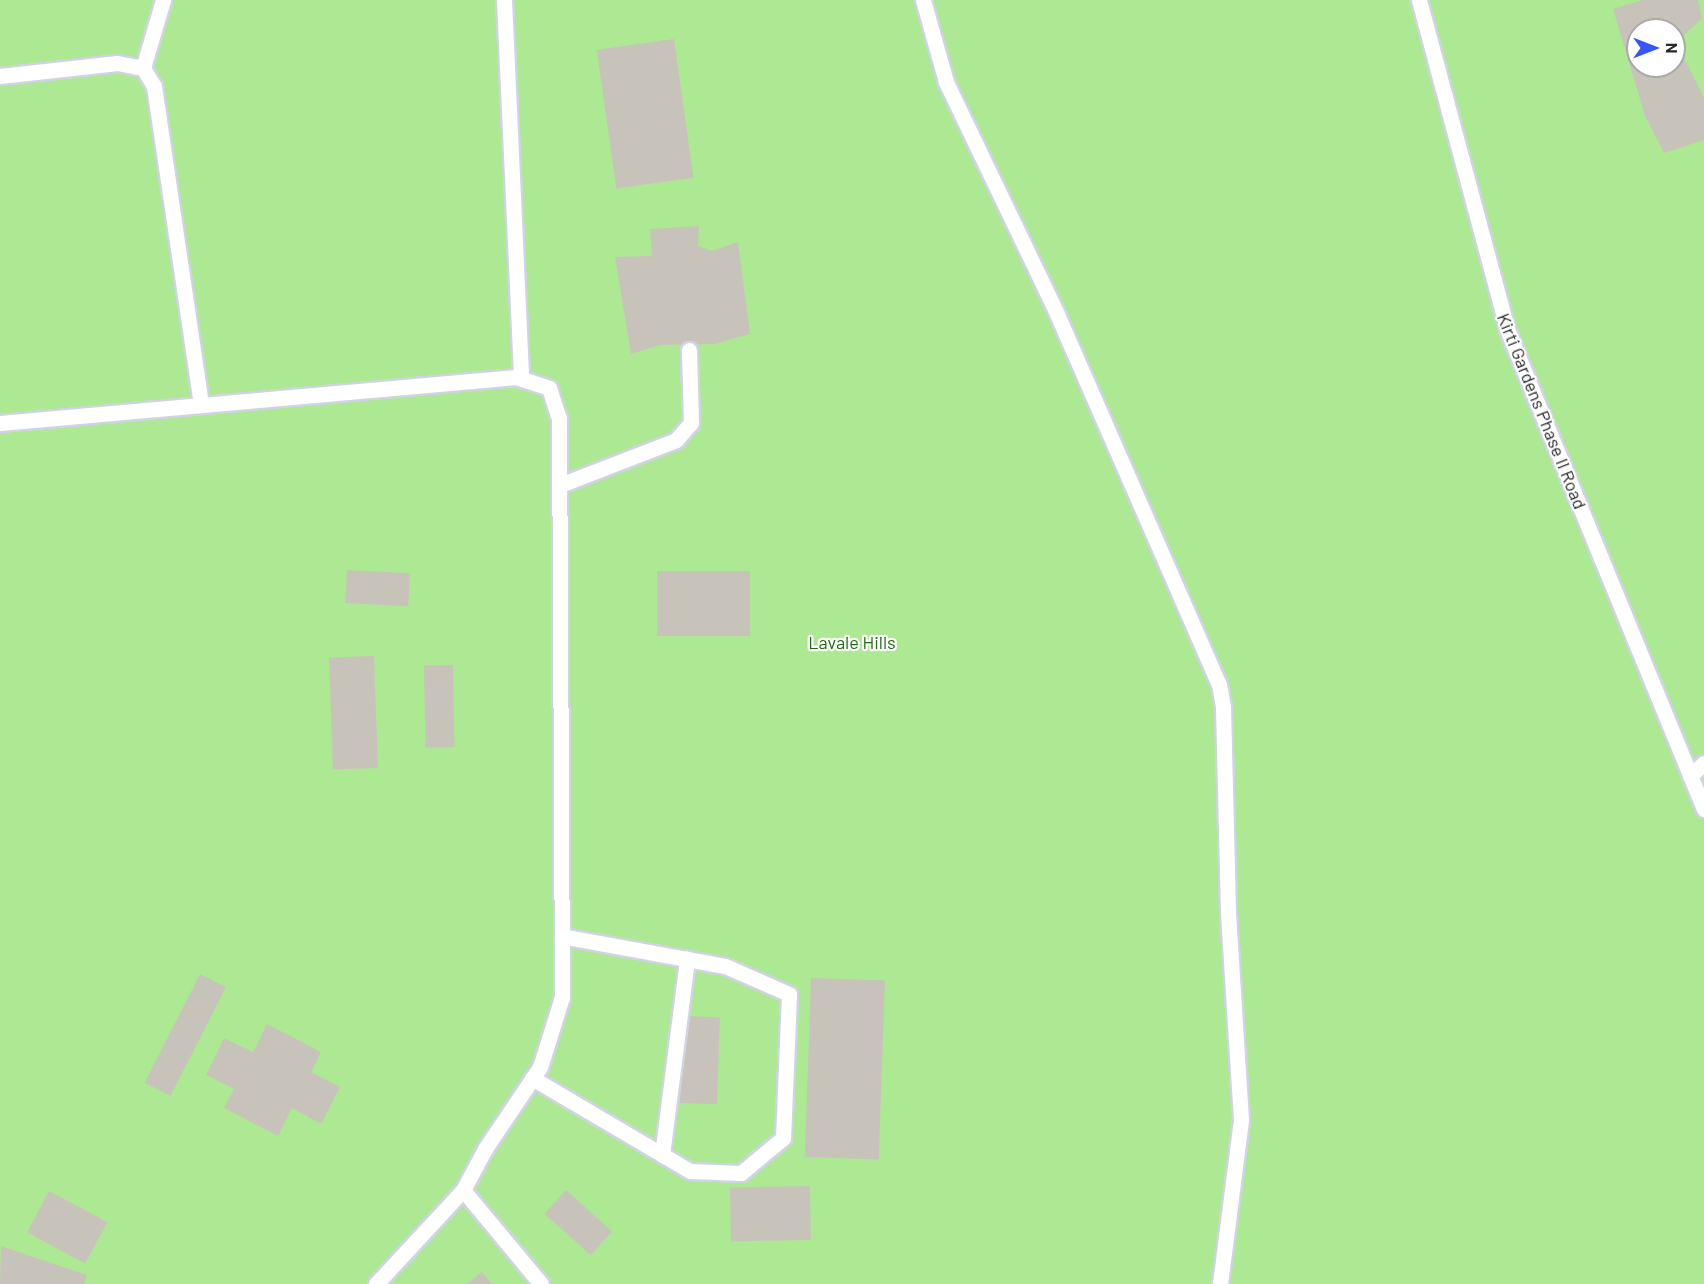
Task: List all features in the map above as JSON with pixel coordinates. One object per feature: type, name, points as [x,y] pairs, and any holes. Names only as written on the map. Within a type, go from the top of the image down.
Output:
[{"type":"lane","points":[[143,68],[163,0]]},
{"type":"lane","points":[[504,0],[521,378]]},
{"type":"lane","points":[[923,0],[946,82],[1057,314],[1219,684],[1223,706],[1228,913],[1241,1120],[1220,1284]]},
{"type":"lane","name":"Kirti Gardens Phase II Road","points":[[1419,0],[1507,329],[1704,809]]},
{"type":"lane","points":[[0,76],[117,63],[143,68],[154,86],[201,405]]},
{"type":"lane","points":[[560,485],[676,440],[691,423],[688,350]]},
{"type":"lane","points":[[0,423],[521,378],[549,388],[559,418],[562,997],[540,1067],[485,1149],[463,1190],[376,1284]]},
{"type":"lane","points":[[1690,776],[1704,763]]},
{"type":"lane","points":[[532,1078],[690,1171],[741,1173],[783,1138],[789,994],[725,966],[562,936]]},
{"type":"lane","points":[[662,1155],[687,959]]},
{"type":"lane","points":[[463,1190],[541,1284]]},
{"type":"green space","name":"Lavale Hills","points":[[0,0],[1704,0],[1704,1284],[0,1284]]},
{"type":"building","points":[[1642,0],[1698,0],[1702,18],[1686,33],[1686,18],[1626,18],[1626,52],[1613,9]]},
{"type":"building","points":[[674,39],[693,178],[616,188],[597,50]]},
{"type":"building","points":[[1686,62],[1704,98],[1704,140],[1664,153],[1645,116],[1634,78],[1686,78]]},
{"type":"building","points":[[699,226],[698,246],[712,251],[738,242],[750,334],[714,344],[660,345],[631,354],[615,257],[652,256],[650,229]]},
{"type":"building","points":[[347,570],[410,573],[408,606],[345,603]]},
{"type":"building","points":[[657,571],[750,571],[750,636],[657,636]]},
{"type":"building","points":[[374,656],[378,768],[333,770],[329,658]]},
{"type":"building","points":[[453,665],[454,747],[425,747],[424,666]]},
{"type":"building","points":[[200,974],[226,987],[170,1096],[145,1083]]},
{"type":"building","points":[[811,978],[885,981],[879,1159],[805,1157]]},
{"type":"building","points":[[683,1016],[720,1017],[717,1104],[680,1103]]},
{"type":"building","points":[[267,1024],[321,1052],[311,1072],[340,1087],[321,1124],[292,1108],[278,1136],[224,1108],[234,1089],[206,1075],[224,1038],[253,1052]]},
{"type":"building","points":[[810,1186],[811,1240],[731,1241],[730,1187]]},
{"type":"building","points":[[566,1190],[612,1231],[591,1255],[545,1214]]},
{"type":"building","points":[[49,1191],[107,1222],[85,1263],[27,1232]]},
{"type":"building","points":[[1,1246],[87,1275],[84,1284],[0,1284]]},
{"type":"building","points":[[482,1272],[492,1284],[467,1284]]}]
